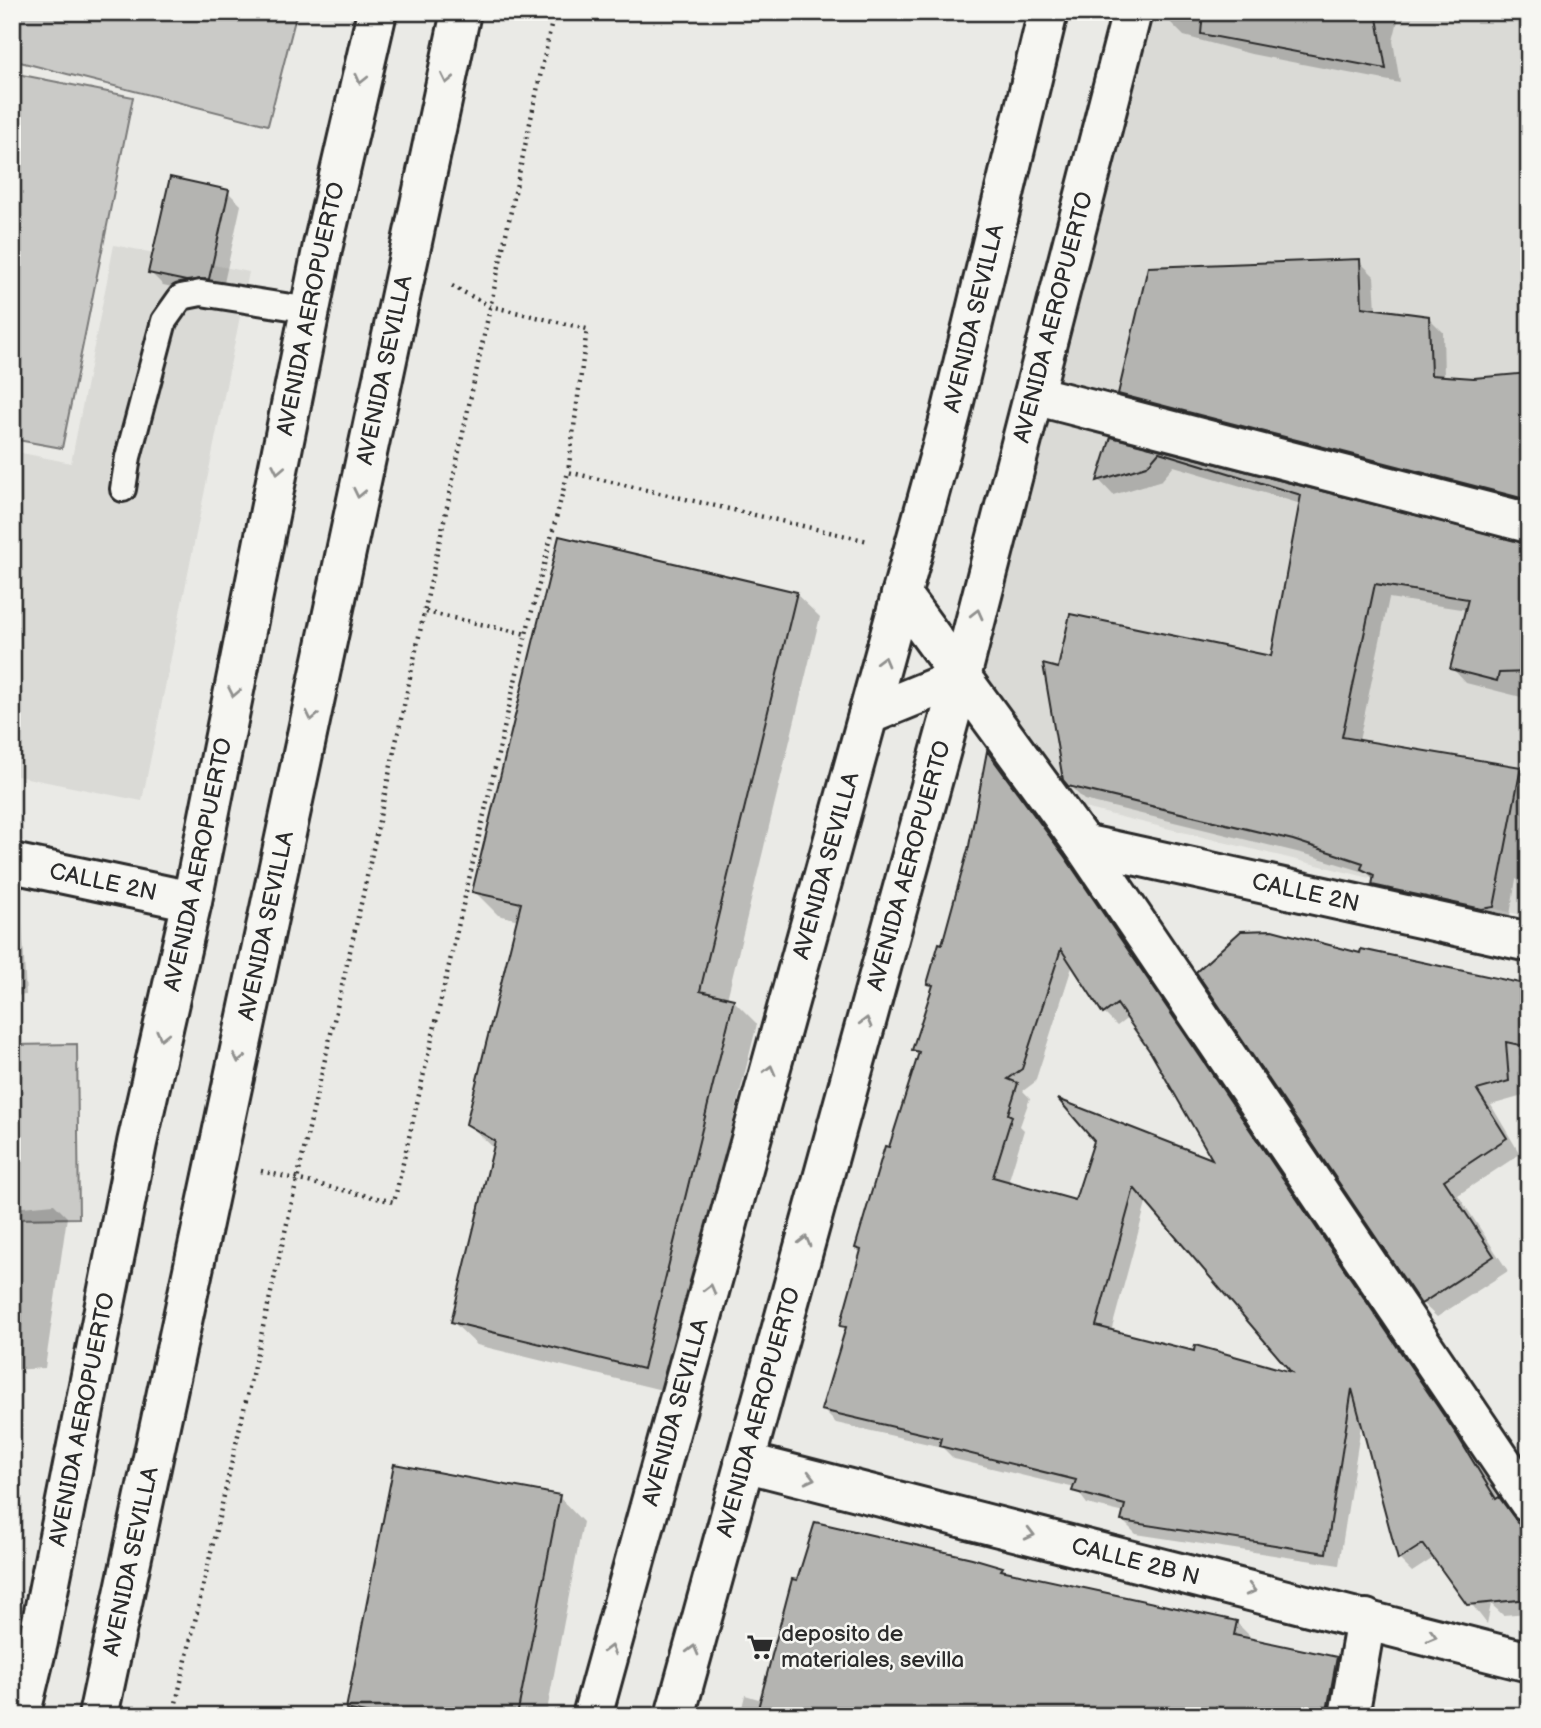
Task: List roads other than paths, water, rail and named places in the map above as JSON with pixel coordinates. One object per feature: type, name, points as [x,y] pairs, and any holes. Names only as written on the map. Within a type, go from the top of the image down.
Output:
[{"type":"street","name":"AVENIDA AEROPUERTO","points":[[20,1716],[38,1642],[138,1143],[192,901],[310,310],[377,12]]},
{"type":"street","name":"AVENIDA SEVILLA","points":[[97,1716],[461,12]]},
{"type":"street","name":"AVENIDA SEVILLA","points":[[592,1716],[951,414],[1048,12]]},
{"type":"street","name":"AVENIDA AEROPUERTO","points":[[675,1716],[961,677],[1132,12]]},
{"type":"street","points":[[1034,395],[1529,523]]},
{"type":"street","points":[[901,595],[1083,844],[1529,1502]]},
{"type":"street","points":[[868,715],[961,677]]},
{"type":"street","name":"CALLE 2N","points":[[1083,844],[1529,943]]},
{"type":"street","name":"CALLE 2N","points":[[12,863],[192,901]]},
{"type":"street","name":"CALLE 2B N","points":[[744,1462],[1529,1662]]},
{"type":"street","points":[[1349,1716],[1366,1619]]},
{"type":"lane","points":[[123,489],[128,457],[164,321],[181,297],[201,293],[310,310]]},
{"type":"place","name":"deposito de materiales, sevilla","points":[[760,1647]]}]
